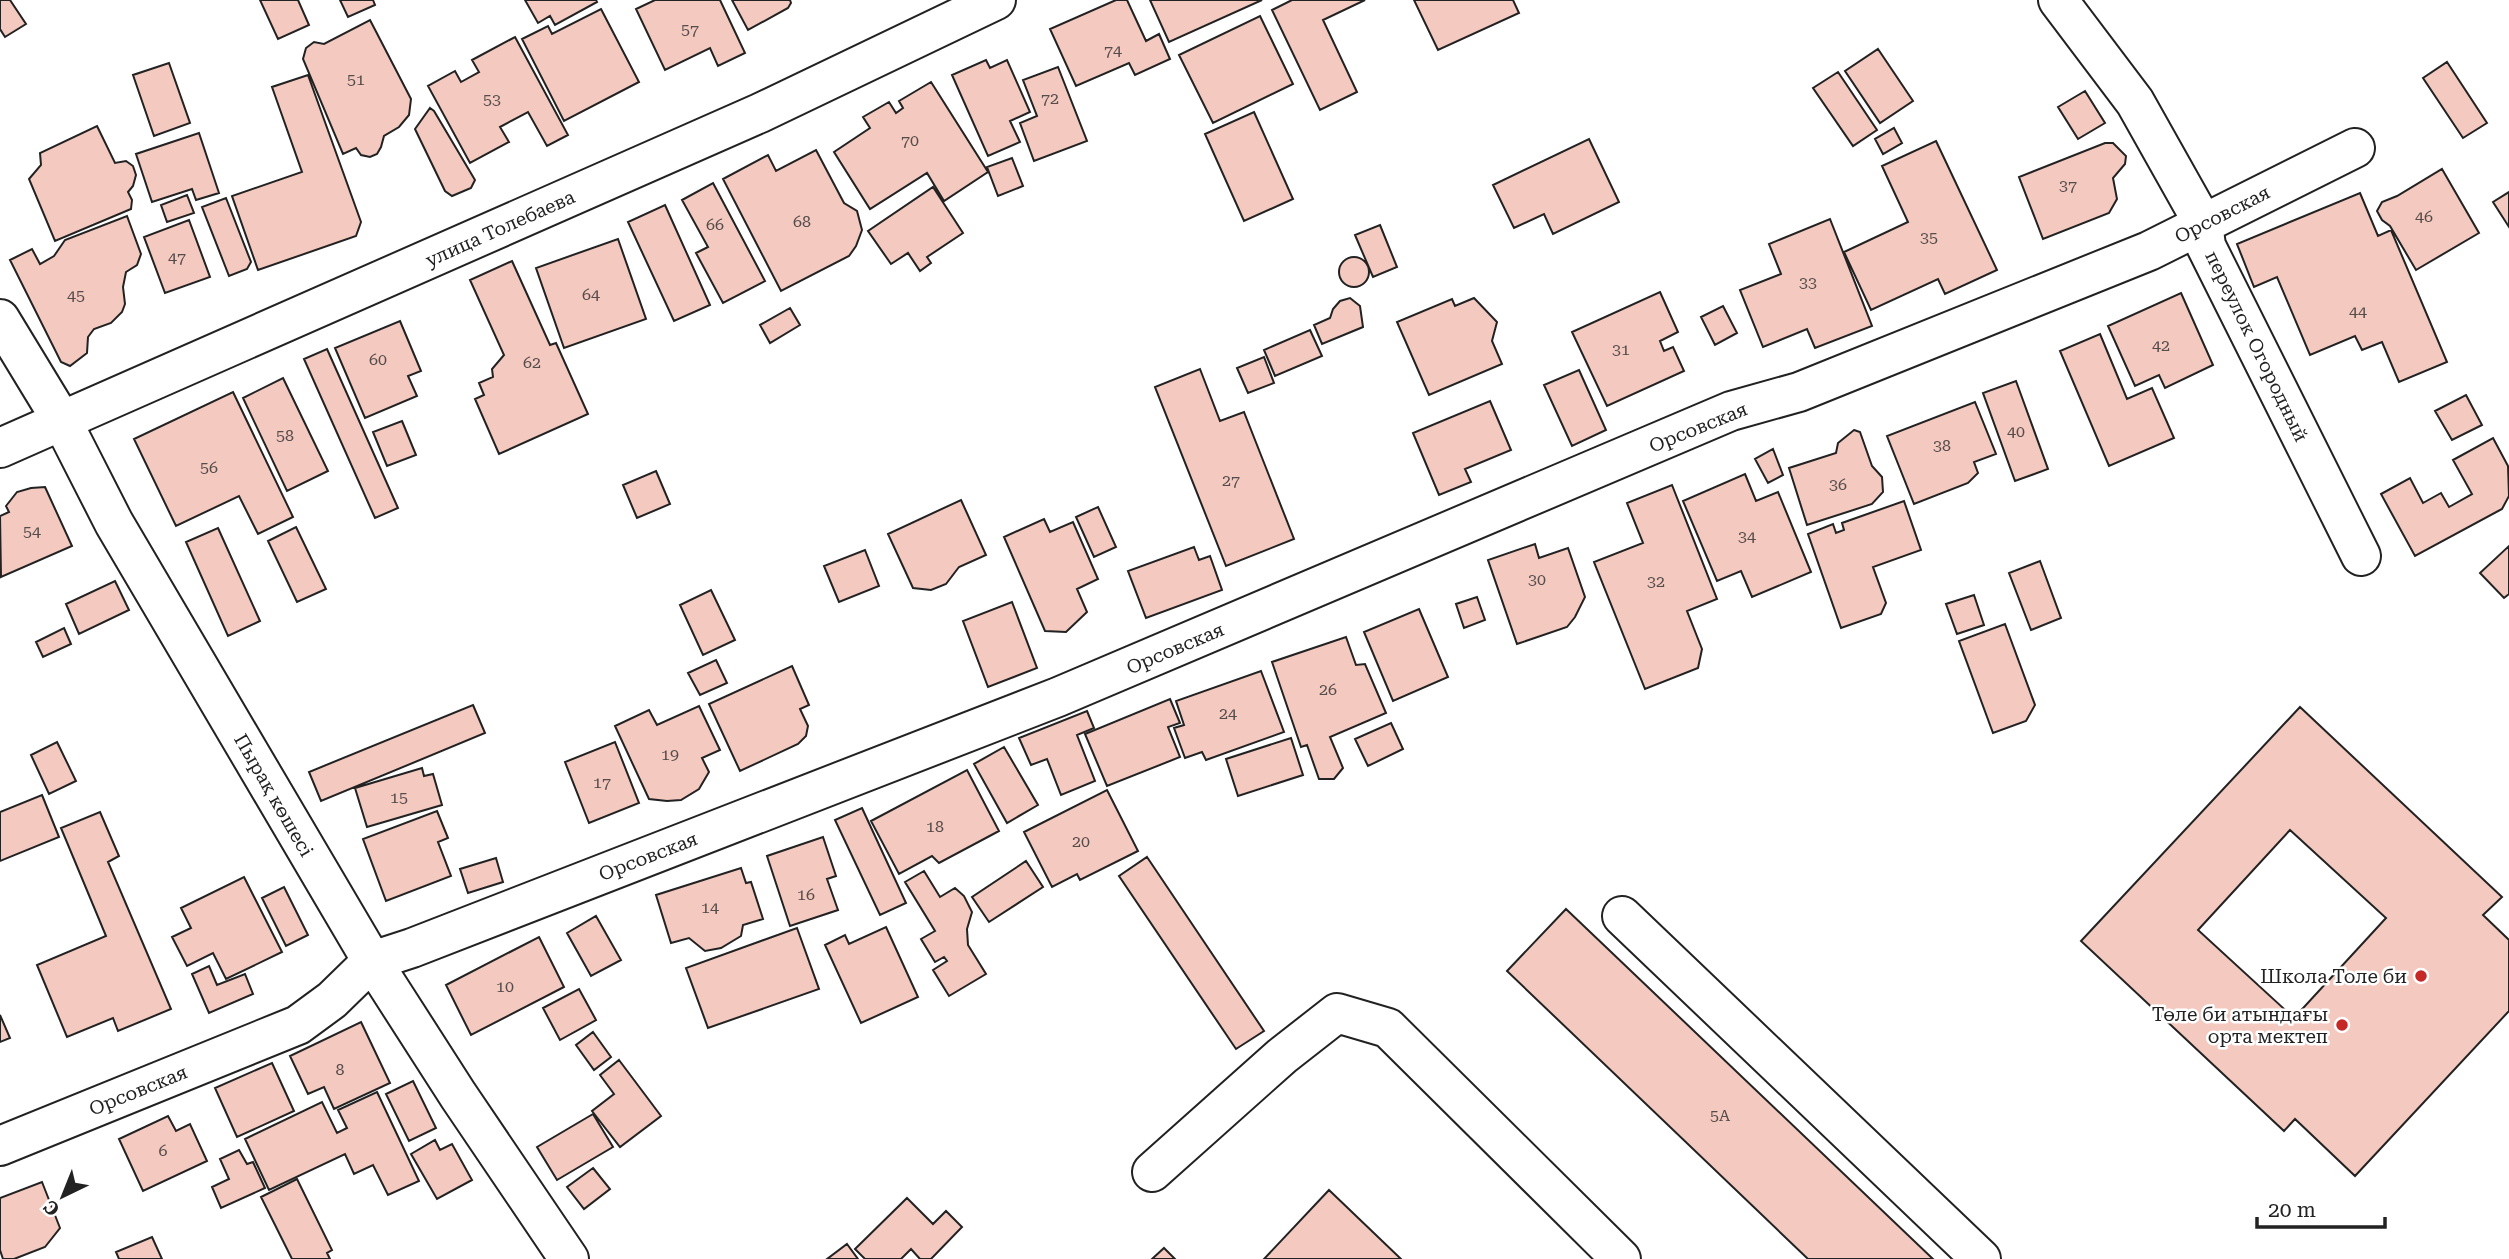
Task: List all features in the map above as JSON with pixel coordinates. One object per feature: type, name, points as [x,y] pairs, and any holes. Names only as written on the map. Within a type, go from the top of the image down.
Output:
[{"type":"street","name":"улица Толебаева","points":[[0,448],[760,113],[996,0]]},
{"type":"street","name":"переулок Огородный","points":[[2058,0],[2135,102],[2203,223],[2206,246],[2361,556]]},
{"type":"street","name":"Орсовская","points":[[0,1146],[298,1025],[332,1000],[372,961],[412,948],[1058,698],[1731,411],[1799,392],[2149,251],[2355,148]]},
{"type":"street","name":"Пырақ көшесі","points":[[0,318],[62,421],[114,523],[372,961],[458,1095],[569,1259]]},
{"type":"street","points":[[1622,916],[1981,1259]]},
{"type":"street","points":[[1152,1172],[1282,1056],[1336,1013],[1388,1028],[1621,1259]]},
{"type":"building","points":[[0,0],[10,0],[26,24],[5,37],[0,29]]},
{"type":"building","points":[[260,0],[298,0],[309,25],[278,39]]},
{"type":"building","points":[[340,0],[373,0],[375,5],[348,17]]},
{"type":"building","points":[[525,0],[597,2],[555,25],[550,16],[538,23]]},
{"type":"building","points":[[655,0],[720,0],[745,53],[718,66],[710,48],[665,70],[636,9]]},
{"type":"building","points":[[732,0],[790,0],[791,3],[788,8],[748,30]]},
{"type":"building","points":[[1116,0],[1127,0],[1146,41],[1159,34],[1170,59],[1135,75],[1129,63],[1076,86],[1050,29]]},
{"type":"building","points":[[1150,0],[1262,0],[1169,42]]},
{"type":"building","points":[[1292,0],[1365,0],[1323,20],[1357,92],[1320,110],[1272,10]]},
{"type":"building","points":[[1414,0],[1513,0],[1519,13],[1438,50]]},
{"type":"building","points":[[601,9],[639,82],[564,121],[522,39],[548,26],[552,34]]},
{"type":"building","points":[[1260,16],[1293,84],[1213,123],[1179,55]]},
{"type":"building","points":[[370,20],[411,99],[409,115],[399,127],[384,136],[377,154],[370,157],[361,155],[356,148],[343,154],[303,59],[306,48],[314,42],[324,44]]},
{"type":"building","points":[[515,37],[568,135],[547,146],[528,112],[500,127],[509,142],[470,163],[428,86],[455,71],[461,82],[479,72],[472,60]]},
{"type":"building","points":[[1878,49],[1913,101],[1880,123],[1845,71]]},
{"type":"building","points":[[986,60],[990,68],[1007,60],[1030,112],[1010,121],[1020,142],[988,156],[952,75]]},
{"type":"building","points":[[2447,62],[2487,123],[2463,138],[2423,78]]},
{"type":"building","points":[[169,63],[190,123],[154,136],[133,75]]},
{"type":"building","points":[[1058,67],[1087,141],[1034,161],[1020,123],[1037,116],[1023,80]]},
{"type":"building","points":[[1838,72],[1877,130],[1853,146],[1813,88]]},
{"type":"building","points":[[308,75],[361,222],[356,236],[258,270],[232,196],[302,172],[272,87]]},
{"type":"building","points":[[931,82],[988,172],[944,201],[927,173],[870,209],[834,152],[870,128],[863,117],[889,102],[896,113],[903,108],[899,101]]},
{"type":"building","points":[[2085,91],[2105,123],[2078,139],[2058,107]]},
{"type":"building","points":[[430,108],[475,180],[471,188],[452,196],[445,191],[415,129]]},
{"type":"building","points":[[1254,112],[1293,199],[1244,221],[1205,134]]},
{"type":"building","points":[[97,126],[115,163],[126,161],[133,166],[136,175],[128,192],[132,200],[131,209],[55,241],[29,179],[41,165],[40,153]]},
{"type":"building","points":[[1894,128],[1902,143],[1883,154],[1875,139]]},
{"type":"building","points":[[199,133],[219,193],[196,200],[192,189],[152,202],[136,154]]},
{"type":"building","points":[[1589,139],[1619,202],[1553,234],[1544,214],[1514,228],[1493,185]]},
{"type":"building","points":[[1936,141],[1997,270],[1945,294],[1938,279],[1871,310],[1844,252],[1908,222],[1882,166]]},
{"type":"building","points":[[2105,143],[2113,143],[2126,156],[2125,164],[2113,178],[2117,199],[2109,213],[2043,239],[2019,177]]},
{"type":"building","points":[[816,150],[844,203],[857,211],[862,230],[849,256],[781,291],[723,179],[768,155],[776,171]]},
{"type":"building","points":[[1012,158],[1023,186],[998,196],[987,167]]},
{"type":"building","points":[[2442,169],[2479,233],[2416,270],[2390,226],[2382,220],[2377,211],[2382,202]]},
{"type":"building","points":[[713,183],[765,281],[723,303],[696,253],[708,247],[682,200]]},
{"type":"building","points":[[933,187],[963,233],[927,257],[931,263],[920,271],[908,253],[891,264],[868,231]]},
{"type":"building","points":[[2509,192],[2509,227],[2493,202]]},
{"type":"building","points":[[2360,193],[2378,236],[2391,230],[2447,362],[2399,382],[2382,342],[2362,350],[2355,336],[2310,355],[2277,277],[2254,287],[2237,244]]},
{"type":"building","points":[[187,195],[194,213],[167,222],[161,205]]},
{"type":"building","points":[[226,198],[251,262],[247,269],[229,276],[202,207]]},
{"type":"building","points":[[665,205],[710,305],[674,321],[628,222]]},
{"type":"building","points":[[127,216],[141,254],[137,265],[126,272],[123,287],[125,304],[122,312],[111,323],[94,329],[88,337],[87,353],[70,366],[61,362],[10,260],[32,249],[40,264],[54,256],[65,240]]},
{"type":"building","points":[[1830,219],[1872,326],[1815,348],[1807,329],[1763,347],[1740,290],[1781,274],[1769,244]]},
{"type":"building","points":[[189,220],[210,277],[165,293],[144,237]]},
{"type":"building","points":[[1380,225],[1397,267],[1373,277],[1355,235]]},
{"type":"building","points":[[618,239],[646,319],[564,348],[536,268]]},
{"type":"building","points":[[1354,257],[1360,258],[1368,266],[1368,278],[1360,286],[1354,287],[1348,286],[1340,278],[1339,272],[1340,266],[1348,258]]},
{"type":"building","points":[[512,261],[550,345],[556,343],[588,414],[499,454],[475,399],[484,395],[479,383],[493,377],[492,369],[504,355],[470,280]]},
{"type":"building","points":[[1660,292],[1678,332],[1660,341],[1664,351],[1673,347],[1684,371],[1607,406],[1572,332]]},
{"type":"building","points":[[2181,293],[2213,365],[2165,388],[2159,375],[2135,386],[2108,326]]},
{"type":"building","points":[[1350,298],[1360,306],[1363,327],[1322,344],[1314,325],[1330,318],[1340,301]]},
{"type":"building","points":[[1474,298],[1497,322],[1492,341],[1502,364],[1429,395],[1397,322],[1452,299],[1455,306]]},
{"type":"building","points":[[1723,306],[1737,333],[1715,345],[1701,317]]},
{"type":"building","points":[[790,308],[800,325],[770,343],[760,325]]},
{"type":"building","points":[[400,321],[421,371],[408,376],[417,396],[365,418],[335,348]]},
{"type":"building","points":[[1310,330],[1322,356],[1275,376],[1264,350]]},
{"type":"building","points":[[2100,334],[2127,399],[2152,388],[2174,438],[2109,466],[2060,351]]},
{"type":"building","points":[[327,349],[398,508],[375,518],[304,359]]},
{"type":"building","points":[[1264,357],[1274,383],[1248,393],[1237,368]]},
{"type":"building","points":[[1200,369],[1220,421],[1244,412],[1294,539],[1226,566],[1155,387]]},
{"type":"building","points":[[1579,370],[1606,430],[1572,446],[1544,385]]},
{"type":"building","points":[[283,378],[328,471],[287,491],[243,398]]},
{"type":"building","points":[[2016,381],[2048,469],[2015,481],[1983,393]]},
{"type":"building","points":[[233,392],[293,517],[258,534],[239,496],[176,526],[134,439]]},
{"type":"building","points":[[2466,395],[2482,425],[2452,440],[2435,411]]},
{"type":"building","points":[[1490,401],[1511,450],[1465,469],[1471,482],[1439,495],[1413,433]]},
{"type":"building","points":[[1975,402],[1996,454],[1974,462],[1978,473],[1968,483],[1914,504],[1887,436]]},
{"type":"building","points":[[402,421],[416,455],[387,466],[373,432]]},
{"type":"building","points":[[1854,430],[1860,432],[1872,466],[1882,477],[1883,492],[1872,504],[1807,525],[1789,468],[1836,453],[1838,443]]},
{"type":"building","points":[[2493,438],[2508,466],[2509,496],[2502,509],[2415,556],[2381,494],[2410,478],[2423,503],[2441,493],[2449,507],[2472,494],[2453,460]]},
{"type":"building","points":[[1773,449],[1783,475],[1768,483],[1755,459]]},
{"type":"building","points":[[656,471],[670,504],[637,518],[623,485]]},
{"type":"building","points":[[1745,474],[1756,501],[1778,492],[1811,572],[1752,597],[1741,571],[1717,581],[1683,501]]},
{"type":"building","points":[[1672,485],[1717,599],[1687,611],[1702,649],[1698,668],[1645,689],[1594,562],[1643,543],[1627,503]]},
{"type":"building","points":[[45,487],[72,546],[1,577],[0,516],[9,512],[6,506],[17,492]]},
{"type":"building","points":[[961,500],[986,555],[959,567],[946,584],[931,590],[913,588],[888,534]]},
{"type":"building","points":[[1904,501],[1921,550],[1873,567],[1886,603],[1881,614],[1841,628],[1808,534],[1833,524],[1836,533],[1844,530],[1842,523]]},
{"type":"building","points":[[1098,507],[1116,547],[1094,557],[1076,517]]},
{"type":"building","points":[[1044,519],[1050,532],[1073,522],[1098,579],[1077,589],[1087,612],[1066,632],[1045,631],[1004,537]]},
{"type":"building","points":[[296,527],[326,589],[297,602],[268,541]]},
{"type":"building","points":[[218,528],[260,621],[228,636],[186,542]]},
{"type":"building","points":[[1535,544],[1539,558],[1568,548],[1585,597],[1567,627],[1517,644],[1488,560]]},
{"type":"building","points":[[2509,546],[2509,594],[2504,598],[2480,573]]},
{"type":"building","points":[[1194,547],[1199,560],[1210,556],[1222,590],[1146,618],[1128,571]]},
{"type":"building","points":[[865,550],[879,586],[839,602],[824,566]]},
{"type":"building","points":[[2040,561],[2061,618],[2031,630],[2009,573]]},
{"type":"building","points":[[115,581],[129,610],[79,634],[66,604]]},
{"type":"building","points":[[711,590],[735,640],[703,655],[680,605]]},
{"type":"building","points":[[1974,595],[1984,625],[1957,634],[1946,604]]},
{"type":"building","points":[[1477,597],[1485,620],[1464,628],[1456,604]]},
{"type":"building","points":[[1012,602],[1037,668],[988,687],[963,621]]},
{"type":"building","points":[[1419,609],[1448,677],[1393,701],[1364,632]]},
{"type":"building","points":[[2005,624],[2035,705],[2026,721],[1993,733],[1959,641]]},
{"type":"building","points":[[64,628],[71,644],[43,657],[36,642]]},
{"type":"building","points":[[1346,637],[1356,665],[1365,664],[1386,713],[1330,737],[1343,768],[1334,779],[1319,779],[1307,745],[1301,747],[1272,662]]},
{"type":"building","points":[[716,660],[727,683],[700,695],[688,673]]},
{"type":"building","points":[[792,666],[809,705],[800,709],[808,726],[806,736],[798,744],[740,771],[709,704]]},
{"type":"building","points":[[1261,671],[1284,732],[1206,760],[1202,752],[1185,758],[1174,728],[1184,725],[1176,701]]},
{"type":"building","points":[[1170,699],[1180,723],[1168,727],[1180,757],[1107,786],[1085,734]]},
{"type":"building","points":[[473,705],[485,733],[321,801],[309,772]]},
{"type":"building","points":[[699,706],[720,750],[702,758],[709,772],[699,789],[681,800],[649,799],[615,726],[649,710],[657,725]]},
{"type":"building","name":"Школа Толе би","points":[[2300,707],[2502,897],[2483,915],[2509,940],[2509,1011],[2355,1176],[2295,1119],[2284,1131],[2081,941]],"holes":[[[2290,830],[2386,918],[2294,1018],[2198,930]]]},
{"type":"building","points":[[1087,711],[1094,728],[1077,735],[1095,781],[1061,795],[1047,759],[1031,765],[1019,738]]},
{"type":"building","points":[[1391,723],[1403,749],[1368,766],[1355,739]]},
{"type":"building","points":[[1291,738],[1303,775],[1238,796],[1226,759]]},
{"type":"building","points":[[57,742],[76,781],[49,794],[31,755]]},
{"type":"building","points":[[615,742],[639,803],[589,823],[565,762]]},
{"type":"building","points":[[1004,747],[1038,805],[1007,823],[974,764]]},
{"type":"building","points":[[422,768],[424,776],[433,774],[442,805],[367,827],[355,788]]},
{"type":"building","points":[[967,770],[999,831],[939,863],[932,856],[899,874],[871,821]]},
{"type":"building","points":[[1107,790],[1138,851],[1080,880],[1077,874],[1052,887],[1024,832]]},
{"type":"building","points":[[42,795],[59,837],[0,861],[0,812]]},
{"type":"building","points":[[862,808],[906,903],[880,915],[835,820]]},
{"type":"building","points":[[437,811],[448,838],[438,842],[451,876],[386,901],[363,839]]},
{"type":"building","points":[[100,812],[119,856],[108,862],[171,1009],[118,1031],[113,1018],[67,1037],[37,965],[106,936],[61,828]]},
{"type":"building","points":[[823,837],[836,876],[827,879],[838,910],[790,926],[767,856]]},
{"type":"building","points":[[1147,857],[1264,1031],[1236,1049],[1119,876]]},
{"type":"building","points":[[496,858],[503,882],[468,893],[460,869]]},
{"type":"building","points":[[1026,861],[1043,887],[989,922],[972,897]]},
{"type":"building","points":[[741,868],[746,883],[751,882],[763,919],[743,925],[741,936],[721,948],[705,951],[689,938],[671,943],[656,895]]},
{"type":"building","points":[[924,871],[940,897],[955,888],[964,896],[972,912],[967,929],[968,945],[986,974],[949,996],[933,970],[947,961],[944,957],[935,962],[921,939],[935,931],[905,882]]},
{"type":"building","points":[[244,877],[282,952],[226,979],[213,953],[187,966],[172,937],[191,928],[181,908]]},
{"type":"building","points":[[284,887],[308,935],[286,946],[262,898]]},
{"type":"building","points":[[1566,909],[1933,1259],[1808,1259],[1507,971]]},
{"type":"building","points":[[596,916],[621,960],[591,976],[567,933]]},
{"type":"building","points":[[886,927],[918,997],[861,1023],[825,945],[845,935],[849,944]]},
{"type":"building","points":[[797,928],[819,989],[708,1028],[686,968]]},
{"type":"building","points":[[539,937],[564,987],[471,1035],[446,985]]},
{"type":"building","points":[[209,966],[217,985],[245,974],[253,994],[209,1013],[192,974]]},
{"type":"building","points":[[579,989],[596,1020],[560,1040],[543,1008]]},
{"type":"building","points":[[0,1015],[10,1038],[0,1042]]},
{"type":"building","points":[[361,1022],[390,1083],[334,1109],[324,1087],[308,1094],[290,1056]]},
{"type":"building","points":[[593,1032],[611,1057],[594,1070],[576,1045]]},
{"type":"building","points":[[619,1060],[661,1116],[620,1147],[592,1111],[614,1094],[600,1075]]},
{"type":"building","points":[[272,1063],[294,1111],[237,1137],[215,1088]]},
{"type":"building","points":[[413,1081],[436,1128],[409,1141],[386,1094]]},
{"type":"building","points":[[377,1092],[419,1181],[388,1195],[373,1165],[354,1174],[345,1154],[269,1190],[245,1139],[322,1102],[337,1133],[347,1128],[338,1110]]},
{"type":"building","points":[[593,1114],[613,1147],[557,1180],[537,1147]]},
{"type":"building","points":[[168,1116],[176,1131],[190,1124],[207,1161],[143,1191],[119,1139]]},
{"type":"building","points":[[435,1140],[440,1150],[452,1144],[472,1180],[437,1199],[411,1154]]},
{"type":"building","points":[[239,1150],[247,1164],[253,1162],[265,1188],[221,1208],[212,1187],[229,1179],[220,1159]]},
{"type":"building","points":[[593,1168],[610,1189],[584,1209],[567,1187]]},
{"type":"building","points":[[297,1179],[332,1250],[327,1253],[330,1259],[292,1259],[261,1197]]},
{"type":"building","points":[[42,1182],[60,1228],[45,1247],[14,1259],[3,1259],[0,1250],[0,1198]]},
{"type":"building","points":[[1329,1190],[1401,1259],[1264,1259]]},
{"type":"building","points":[[907,1198],[933,1224],[946,1211],[962,1227],[931,1259],[920,1259],[911,1249],[901,1259],[865,1259],[855,1249]]},
{"type":"building","points":[[152,1237],[162,1259],[119,1259],[116,1252]]},
{"type":"building","points":[[847,1244],[858,1259],[827,1259]]},
{"type":"building","points":[[1164,1248],[1175,1259],[1152,1259]]},
{"type":"place","name":"Школа Толе би","points":[[2421,976]]},
{"type":"place","name":"Төле би атындағы орта мектеп","points":[[2342,1025]]}]
